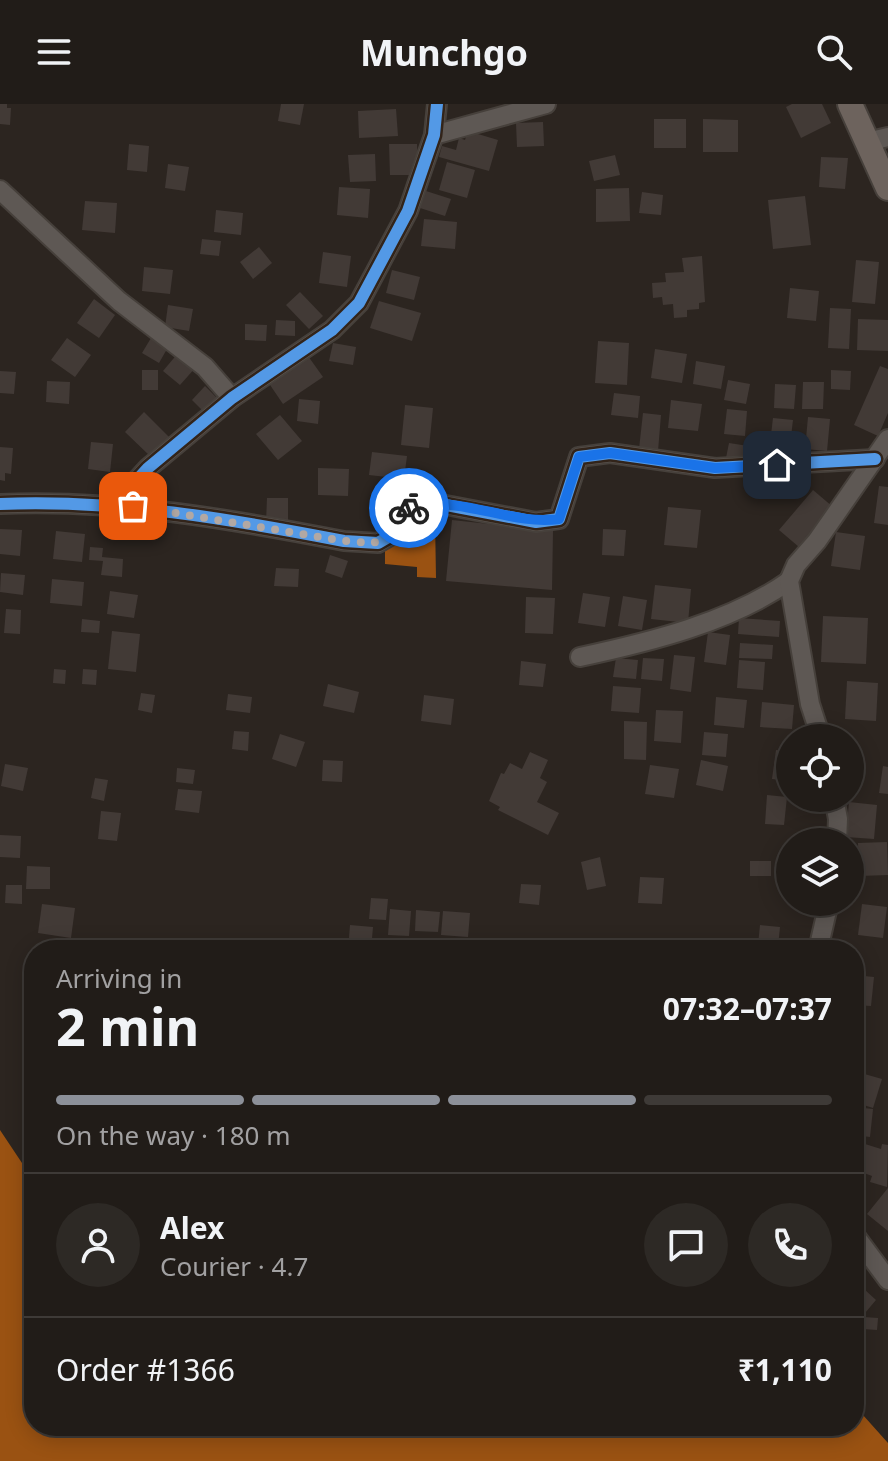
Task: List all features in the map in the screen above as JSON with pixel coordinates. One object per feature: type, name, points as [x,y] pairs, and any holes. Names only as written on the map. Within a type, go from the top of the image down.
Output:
[{"type":"main road","points":[[850,104],[878,139],[888,188]]},
{"type":"street","points":[[114,505],[148,468],[232,398],[332,330],[359,303],[408,211],[434,135],[437,104]]},
{"type":"street","points":[[434,135],[546,104]]},
{"type":"street","points":[[0,190],[119,301],[205,367],[232,398]]},
{"type":"street","points":[[580,657],[705,624],[763,599],[789,581],[796,565],[888,439]]},
{"type":"street","points":[[0,504],[114,505],[344,541],[378,543],[390,536],[400,511],[430,502],[536,522],[559,519],[579,457],[610,453],[715,468],[875,459]]},
{"type":"street","points":[[789,581],[810,704],[816,724]]},
{"type":"street","points":[[820,940],[826,916]]},
{"type":"street","points":[[864,1248],[888,1280]]},
{"type":"shaded area","points":[[401,518],[435,519],[436,578],[417,577],[417,567],[385,564],[385,543],[397,543]]},
{"type":"shaded area","points":[[0,1130],[24,1166],[24,1436],[864,1436],[864,1416],[888,1443],[888,1461],[0,1461]]},
{"type":"building","points":[[0,104],[11,108],[10,125],[0,124]]},
{"type":"building","points":[[281,104],[304,104],[300,125],[278,121]]},
{"type":"building","points":[[792,104],[822,104],[831,123],[801,138],[786,107]]},
{"type":"building","points":[[396,109],[398,136],[359,138],[358,111]]},
{"type":"building","points":[[654,119],[686,119],[686,148],[654,148]]},
{"type":"building","points":[[703,119],[738,120],[738,152],[703,152]]},
{"type":"building","points":[[543,122],[544,146],[517,147],[516,123]]},
{"type":"building","points":[[468,131],[498,140],[489,171],[439,157],[442,146],[456,150],[459,138],[465,140]]},
{"type":"building","points":[[129,144],[149,146],[147,172],[127,170]]},
{"type":"building","points":[[389,144],[417,144],[418,175],[390,175]]},
{"type":"building","points":[[375,154],[376,181],[350,182],[348,155]]},
{"type":"building","points":[[615,155],[620,175],[594,181],[589,161]]},
{"type":"building","points":[[821,157],[848,158],[845,189],[819,187]]},
{"type":"building","points":[[447,162],[475,170],[467,198],[439,190]]},
{"type":"building","points":[[168,164],[189,167],[185,191],[165,188]]},
{"type":"building","points":[[339,187],[370,189],[368,218],[337,215]]},
{"type":"building","points":[[629,188],[630,221],[596,222],[596,189]]},
{"type":"building","points":[[426,191],[451,199],[445,216],[420,208]]},
{"type":"building","points":[[642,192],[663,195],[661,215],[639,213]]},
{"type":"building","points":[[805,196],[811,245],[773,249],[768,200]]},
{"type":"building","points":[[85,201],[117,203],[115,233],[82,230]]},
{"type":"building","points":[[216,210],[243,213],[241,235],[214,232]]},
{"type":"building","points":[[424,219],[457,222],[455,249],[421,246]]},
{"type":"building","points":[[202,239],[221,241],[219,256],[200,254]]},
{"type":"building","points":[[259,247],[272,263],[253,279],[240,262]]},
{"type":"building","points":[[323,252],[351,256],[347,287],[319,283]]},
{"type":"building","points":[[702,256],[705,302],[699,303],[699,309],[687,310],[687,317],[674,318],[673,304],[663,305],[662,297],[653,298],[652,283],[666,282],[665,273],[684,272],[682,258]]},
{"type":"building","points":[[856,260],[879,262],[875,304],[852,302]]},
{"type":"building","points":[[144,267],[173,270],[170,294],[142,291]]},
{"type":"building","points":[[392,270],[420,277],[414,300],[386,293]]},
{"type":"building","points":[[790,288],[819,291],[816,321],[787,318]]},
{"type":"building","points":[[300,292],[323,316],[309,329],[286,305]]},
{"type":"building","points":[[94,299],[115,315],[99,338],[77,323]]},
{"type":"building","points":[[379,301],[421,313],[412,341],[370,328]]},
{"type":"building","points":[[168,305],[193,309],[189,331],[165,327]]},
{"type":"building","points":[[830,308],[851,309],[849,349],[828,348]]},
{"type":"building","points":[[858,319],[888,320],[888,351],[857,350]]},
{"type":"building","points":[[276,320],[295,321],[295,336],[275,335]]},
{"type":"building","points":[[245,324],[267,325],[266,341],[245,340]]},
{"type":"building","points":[[154,333],[171,342],[159,363],[142,353]]},
{"type":"building","points":[[67,338],[91,355],[75,377],[51,360]]},
{"type":"building","points":[[598,341],[629,343],[627,385],[595,383]]},
{"type":"building","points":[[333,343],[356,347],[353,365],[329,361]]},
{"type":"building","points":[[655,349],[687,354],[682,383],[651,378]]},
{"type":"building","points":[[179,352],[196,367],[180,385],[163,371]]},
{"type":"building","points":[[308,356],[323,377],[283,404],[268,382]]},
{"type":"building","points":[[696,361],[725,366],[721,389],[693,384]]},
{"type":"building","points":[[880,366],[888,369],[888,413],[878,436],[854,425]]},
{"type":"building","points":[[142,370],[158,370],[158,390],[142,390]]},
{"type":"building","points":[[831,370],[851,371],[850,390],[831,389]]},
{"type":"building","points":[[0,371],[16,372],[14,394],[0,393]]},
{"type":"building","points":[[728,380],[750,384],[746,404],[724,400]]},
{"type":"building","points":[[47,381],[70,382],[69,404],[46,402]]},
{"type":"building","points":[[803,382],[824,382],[823,409],[802,409]]},
{"type":"building","points":[[775,384],[796,385],[794,409],[774,408]]},
{"type":"building","points":[[205,386],[220,401],[207,415],[192,400]]},
{"type":"building","points":[[614,393],[640,396],[638,418],[611,415]]},
{"type":"building","points":[[299,399],[320,401],[318,424],[297,421]]},
{"type":"building","points":[[671,400],[702,404],[698,431],[668,428]]},
{"type":"building","points":[[405,405],[433,408],[429,448],[401,445]]},
{"type":"building","points":[[727,409],[747,411],[745,436],[724,434]]},
{"type":"building","points":[[144,412],[169,437],[150,456],[125,432]]},
{"type":"building","points":[[643,413],[661,415],[658,451],[639,449]]},
{"type":"building","points":[[280,415],[302,441],[278,460],[256,434]]},
{"type":"building","points":[[808,417],[830,419],[827,451],[805,449]]},
{"type":"building","points":[[773,418],[793,420],[790,445],[770,443]]},
{"type":"building","points":[[91,442],[113,444],[110,472],[88,469]]},
{"type":"building","points":[[729,443],[755,447],[753,462],[726,458]]},
{"type":"building","points":[[0,447],[13,448],[11,474],[5,473],[5,481],[0,480]]},
{"type":"building","points":[[372,452],[407,456],[404,479],[369,475]]},
{"type":"building","points":[[318,468],[349,469],[348,496],[318,495]]},
{"type":"building","points":[[879,486],[888,487],[888,525],[874,523]]},
{"type":"building","points":[[813,490],[833,507],[799,547],[779,530]]},
{"type":"building","points":[[267,498],[288,498],[288,523],[266,523]]},
{"type":"building","points":[[668,507],[701,510],[697,548],[664,545]]},
{"type":"building","points":[[452,520],[553,531],[552,590],[446,581]]},
{"type":"building","points":[[0,529],[22,530],[20,556],[0,554]]},
{"type":"building","points":[[603,529],[626,530],[624,556],[602,555]]},
{"type":"building","points":[[56,531],[85,534],[82,562],[53,559]]},
{"type":"building","points":[[836,532],[865,536],[860,570],[831,566]]},
{"type":"building","points":[[90,547],[103,548],[102,557],[123,559],[122,577],[101,575],[103,561],[89,560]]},
{"type":"building","points":[[330,555],[348,561],[342,578],[325,572]]},
{"type":"building","points":[[276,568],[299,569],[298,587],[274,586]]},
{"type":"building","points":[[1,573],[25,575],[23,595],[0,592]]},
{"type":"building","points":[[52,579],[84,582],[82,606],[50,603]]},
{"type":"building","points":[[655,585],[691,589],[688,623],[651,619]]},
{"type":"building","points":[[110,591],[138,595],[134,618],[107,614]]},
{"type":"building","points":[[583,593],[610,597],[605,627],[578,623]]},
{"type":"building","points":[[623,596],[647,600],[642,630],[618,626]]},
{"type":"building","points":[[526,597],[555,598],[553,634],[525,633]]},
{"type":"building","points":[[6,609],[21,610],[20,634],[4,633]]},
{"type":"building","points":[[823,616],[868,618],[866,664],[821,662]]},
{"type":"building","points":[[739,618],[780,621],[779,637],[738,634]]},
{"type":"building","points":[[82,619],[100,621],[99,633],[81,632]]},
{"type":"building","points":[[112,631],[140,634],[136,672],[108,669]]},
{"type":"building","points":[[708,632],[730,635],[726,665],[704,662]]},
{"type":"building","points":[[740,643],[773,645],[772,659],[739,658]]},
{"type":"building","points":[[674,655],[695,657],[691,692],[670,689]]},
{"type":"building","points":[[616,658],[638,660],[636,679],[613,677]]},
{"type":"building","points":[[643,658],[664,659],[662,681],[641,679]]},
{"type":"building","points":[[739,660],[765,662],[763,690],[737,688]]},
{"type":"building","points":[[521,661],[546,664],[543,687],[519,685]]},
{"type":"building","points":[[54,669],[66,670],[65,684],[53,683]]},
{"type":"building","points":[[83,669],[97,670],[96,685],[82,684]]},
{"type":"building","points":[[847,681],[878,683],[876,721],[845,719]]},
{"type":"building","points":[[328,684],[359,692],[354,713],[323,706]]},
{"type":"building","points":[[613,686],[641,688],[639,713],[611,711]]},
{"type":"building","points":[[141,693],[155,695],[152,713],[138,710]]},
{"type":"building","points":[[228,694],[252,697],[250,713],[226,710]]},
{"type":"building","points":[[424,695],[454,699],[451,725],[421,721]]},
{"type":"building","points":[[716,697],[747,700],[744,728],[714,725]]},
{"type":"building","points":[[762,702],[794,705],[792,724],[776,724],[776,728],[760,727]]},
{"type":"building","points":[[656,710],[683,711],[681,743],[654,741]]},
{"type":"building","points":[[624,721],[647,722],[646,760],[624,759]]},
{"type":"building","points":[[234,731],[249,732],[248,751],[232,749]]},
{"type":"building","points":[[704,732],[728,734],[726,757],[702,755]]},
{"type":"building","points":[[280,734],[305,742],[296,767],[272,759]]},
{"type":"building","points":[[776,750],[776,779],[772,779]]},
{"type":"building","points":[[530,752],[548,760],[540,778],[547,782],[537,802],[559,813],[548,835],[498,810],[500,807],[489,801],[501,773],[504,774],[510,763],[522,769]]},
{"type":"building","points":[[323,760],[343,761],[342,782],[322,781]]},
{"type":"building","points":[[701,760],[728,766],[723,791],[696,785]]},
{"type":"building","points":[[5,764],[28,768],[23,791],[1,786]]},
{"type":"building","points":[[650,765],[679,769],[674,798],[645,794]]},
{"type":"building","points":[[883,766],[888,767],[888,794],[879,793]]},
{"type":"building","points":[[177,768],[195,770],[193,784],[176,782]]},
{"type":"building","points":[[95,778],[108,780],[104,801],[91,798]]},
{"type":"building","points":[[178,789],[202,791],[199,813],[175,810]]},
{"type":"building","points":[[767,795],[776,796],[776,812],[785,812],[784,825],[765,824]]},
{"type":"building","points":[[864,804],[877,805],[874,839],[864,838],[864,828],[847,828],[848,812],[864,812]]},
{"type":"building","points":[[101,811],[121,813],[117,841],[98,839]]},
{"type":"building","points":[[0,835],[21,836],[20,858],[0,857]]},
{"type":"building","points":[[887,842],[888,875],[864,876],[864,843]]},
{"type":"building","points":[[600,857],[606,886],[587,890],[581,862]]},
{"type":"building","points":[[750,861],[771,861],[771,876],[750,876]]},
{"type":"building","points":[[27,866],[50,867],[50,889],[26,889]]},
{"type":"building","points":[[640,877],[664,878],[662,904],[638,903]]},
{"type":"building","points":[[521,884],[541,885],[539,905],[519,903]]},
{"type":"building","points":[[6,885],[22,885],[22,904],[5,903]]},
{"type":"building","points":[[371,898],[388,899],[386,920],[369,919]]},
{"type":"building","points":[[42,904],[75,908],[71,938],[38,933]]},
{"type":"building","points":[[864,904],[887,907],[883,938],[858,935]]},
{"type":"building","points":[[390,909],[411,911],[409,936],[388,935]]},
{"type":"building","points":[[416,910],[440,912],[438,932],[415,931]]},
{"type":"building","points":[[443,911],[470,913],[468,937],[441,935]]},
{"type":"building","points":[[350,925],[373,927],[372,940],[349,940]]},
{"type":"building","points":[[760,925],[780,927],[779,940],[758,940]]},
{"type":"building","points":[[864,976],[874,977],[871,1006],[864,1006]]},
{"type":"building","points":[[864,1074],[882,1079],[873,1108],[864,1105]]},
{"type":"building","points":[[864,1108],[873,1109],[870,1137],[864,1136]]},
{"type":"building","points":[[865,1144],[881,1149],[882,1144],[888,1145],[887,1187],[870,1182],[872,1176],[864,1173]]},
{"type":"building","points":[[888,1188],[888,1231],[867,1214]]},
{"type":"building","points":[[864,1289],[876,1300],[864,1312]]},
{"type":"building","points":[[864,1317],[878,1318],[877,1330],[864,1329]]},
{"type":"cycle path","points":[[114,505],[148,468],[232,398],[332,330],[359,303],[408,211],[434,135],[437,104]]},
{"type":"cycle path","points":[[0,504],[87,505],[173,512],[344,541],[378,543],[390,536],[400,511],[430,502],[536,522],[559,519],[579,457],[610,453],[715,468],[875,459]]},
{"type":"way so far","points":[[133,506],[344,541],[378,543],[390,536],[400,511],[409,508]]},
{"type":"route","points":[[409,508],[430,502],[536,522],[559,519],[579,457],[610,453],[715,468],[777,465]]}]
